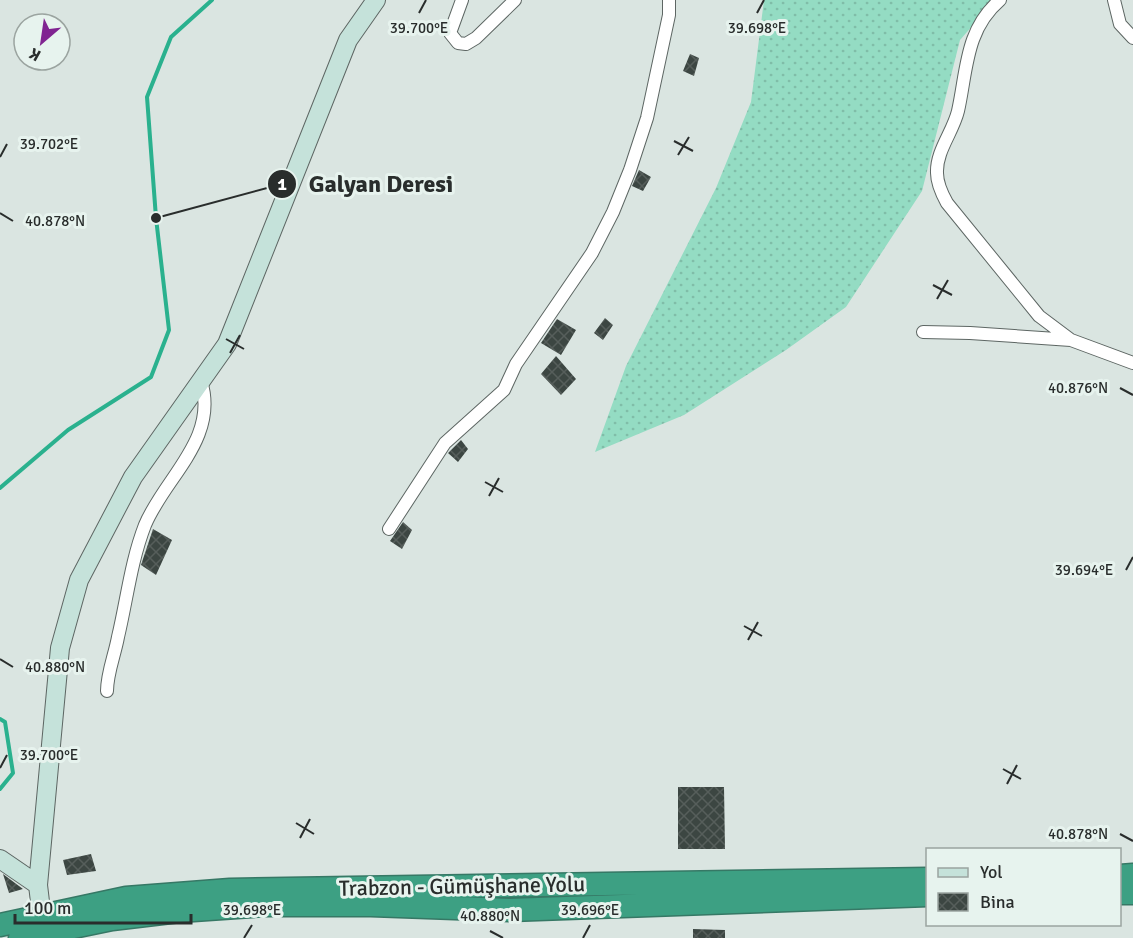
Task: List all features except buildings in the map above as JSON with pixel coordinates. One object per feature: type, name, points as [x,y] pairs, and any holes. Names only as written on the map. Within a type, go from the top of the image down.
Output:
[{"type":"highway","name":"Trabzon - Gümüşhane Yolu","points":[[20,938],[42,923],[126,898],[230,890],[926,879]]},
{"type":"highway","name":"Trabzon - Gümüşhane Yolu","points":[[0,925],[266,905],[370,905],[510,910],[926,895]]},
{"type":"street","points":[[42,923],[38,885],[60,648],[79,580],[133,477],[227,344],[348,40],[376,0]]},
{"type":"street","points":[[462,0],[450,33],[458,43],[466,44],[476,38],[515,0]]},
{"type":"street","points":[[389,529],[446,443],[504,390],[513,370],[592,253],[624,187],[647,118],[669,15],[669,0]]},
{"type":"street","points":[[1000,0],[976,31],[968,54],[958,111],[936,172],[940,189],[947,203],[1039,316],[1071,340]]},
{"type":"street","points":[[1114,0],[1120,24],[1133,38]]},
{"type":"street","points":[[923,332],[1071,340],[1133,363]]},
{"type":"street","points":[[107,691],[136,551],[156,501],[183,466],[206,409],[201,381]]},
{"type":"street","points":[[0,859],[38,885]]},
{"type":"green space","points":[[764,0],[995,0],[960,40],[922,191],[846,307],[786,350],[684,415],[595,452],[626,366],[716,188],[751,102]]},
{"type":"waterway","points":[[0,488],[68,430],[151,377],[169,330],[156,218],[147,97],[171,37],[212,0]]},
{"type":"waterway","points":[[0,719],[5,722],[13,773],[0,789]]},
{"type":"place","name":"Galyan Deresi","points":[[156,218]]}]
